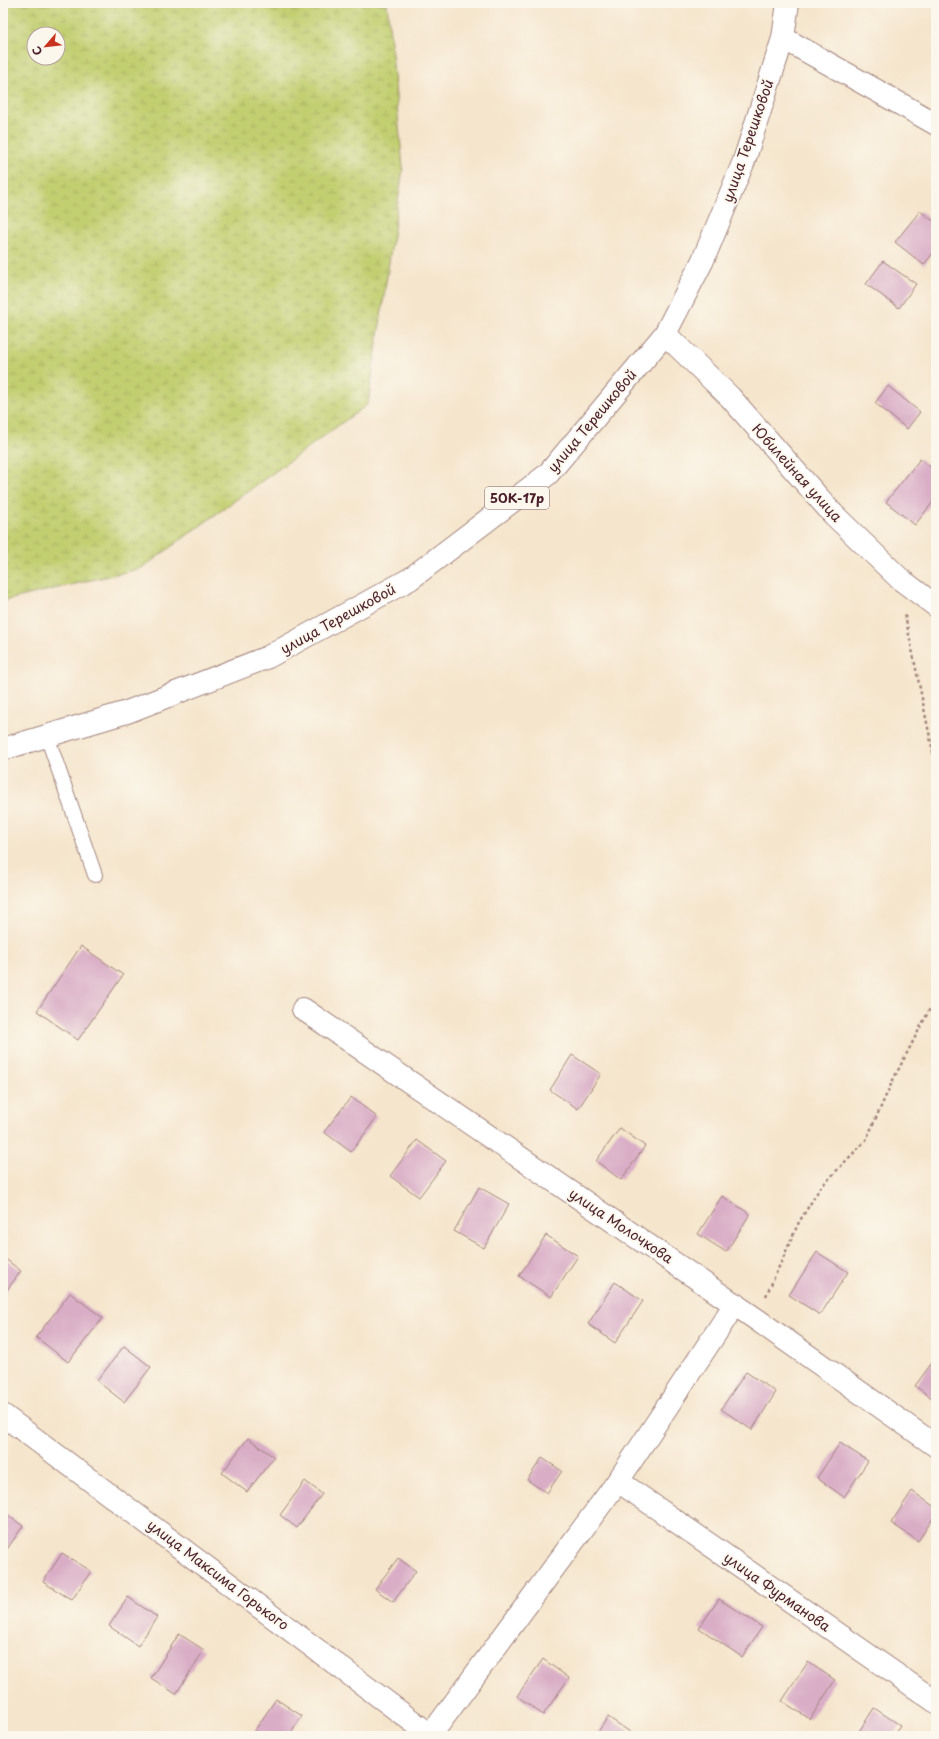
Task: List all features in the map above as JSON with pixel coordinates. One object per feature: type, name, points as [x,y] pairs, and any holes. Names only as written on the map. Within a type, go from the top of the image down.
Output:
[{"type":"street","name":"улица Терешковой","points":[[3,749],[128,712],[268,657],[410,579],[548,474],[665,334],[703,260],[744,161],[783,38],[788,3]]},
{"type":"street","points":[[783,38],[936,124]]},
{"type":"street","name":"Юбилейная улица","points":[[665,334],[730,398],[833,514],[900,579],[936,606]]},
{"type":"street","name":"улица Молочкова","points":[[304,1009],[756,1319],[936,1446]]},
{"type":"street","points":[[431,1736],[618,1481],[734,1304]]},
{"type":"street","name":"улица Максима Горького","points":[[3,1415],[431,1736]]},
{"type":"street","name":"улица Фурманова","points":[[618,1481],[936,1702]]},
{"type":"lane","points":[[47,736],[95,875]]},
{"type":"path","points":[[900,579],[906,623],[936,767]]},
{"type":"path","points":[[756,1319],[799,1222],[820,1188],[866,1140],[893,1080],[936,997]]},
{"type":"green space","points":[[3,3],[387,3],[403,168],[368,404],[142,568],[3,601]]},
{"type":"building","points":[[920,211],[936,223],[936,249],[924,265],[895,242]]},
{"type":"building","points":[[883,261],[916,284],[899,308],[866,284]]},
{"type":"building","points":[[888,386],[920,412],[907,429],[875,403]]},
{"type":"building","points":[[920,459],[936,471],[936,498],[915,525],[886,502]]},
{"type":"building","points":[[81,946],[123,975],[78,1040],[37,1011]]},
{"type":"building","points":[[572,1055],[601,1074],[578,1109],[550,1090]]},
{"type":"building","points":[[351,1097],[377,1117],[351,1152],[324,1132]]},
{"type":"building","points":[[620,1128],[645,1146],[621,1180],[596,1161]]},
{"type":"building","points":[[417,1140],[446,1161],[419,1197],[390,1176]]},
{"type":"building","points":[[479,1187],[509,1204],[484,1248],[454,1231]]},
{"type":"building","points":[[722,1196],[750,1214],[726,1252],[698,1234]]},
{"type":"building","points":[[546,1235],[578,1256],[551,1297],[519,1276]]},
{"type":"building","points":[[817,1252],[848,1272],[820,1315],[789,1295]]},
{"type":"building","points":[[3,1257],[21,1271],[3,1295]]},
{"type":"building","points":[[615,1282],[643,1301],[615,1343],[588,1324]]},
{"type":"building","points":[[70,1293],[103,1318],[68,1362],[36,1337]]},
{"type":"building","points":[[124,1346],[151,1367],[124,1402],[97,1381]]},
{"type":"building","points":[[936,1357],[936,1401],[915,1386]]},
{"type":"building","points":[[746,1372],[776,1392],[752,1430],[721,1409]]},
{"type":"building","points":[[248,1438],[274,1457],[247,1492],[222,1473]]},
{"type":"building","points":[[840,1443],[868,1461],[844,1497],[817,1478]]},
{"type":"building","points":[[542,1458],[562,1471],[547,1493],[527,1480]]},
{"type":"building","points":[[305,1481],[322,1494],[297,1528],[280,1515]]},
{"type":"building","points":[[912,1491],[936,1508],[936,1514],[918,1541],[891,1523]]},
{"type":"building","points":[[3,1512],[23,1526],[3,1555]]},
{"type":"building","points":[[62,1553],[91,1571],[72,1600],[43,1582]]},
{"type":"building","points":[[398,1558],[416,1571],[393,1602],[375,1589]]},
{"type":"building","points":[[128,1597],[157,1617],[138,1646],[109,1626]]},
{"type":"building","points":[[719,1599],[762,1627],[742,1657],[699,1628]]},
{"type":"building","points":[[179,1634],[204,1650],[176,1694],[151,1678]]},
{"type":"building","points":[[543,1659],[569,1678],[543,1715],[517,1696]]},
{"type":"building","points":[[808,1662],[835,1680],[810,1719],[782,1701]]},
{"type":"building","points":[[276,1699],[302,1716],[289,1736],[251,1736]]},
{"type":"building","points":[[874,1708],[900,1725],[893,1736],[856,1736]]},
{"type":"building","points":[[608,1717],[636,1736],[595,1736]]}]
